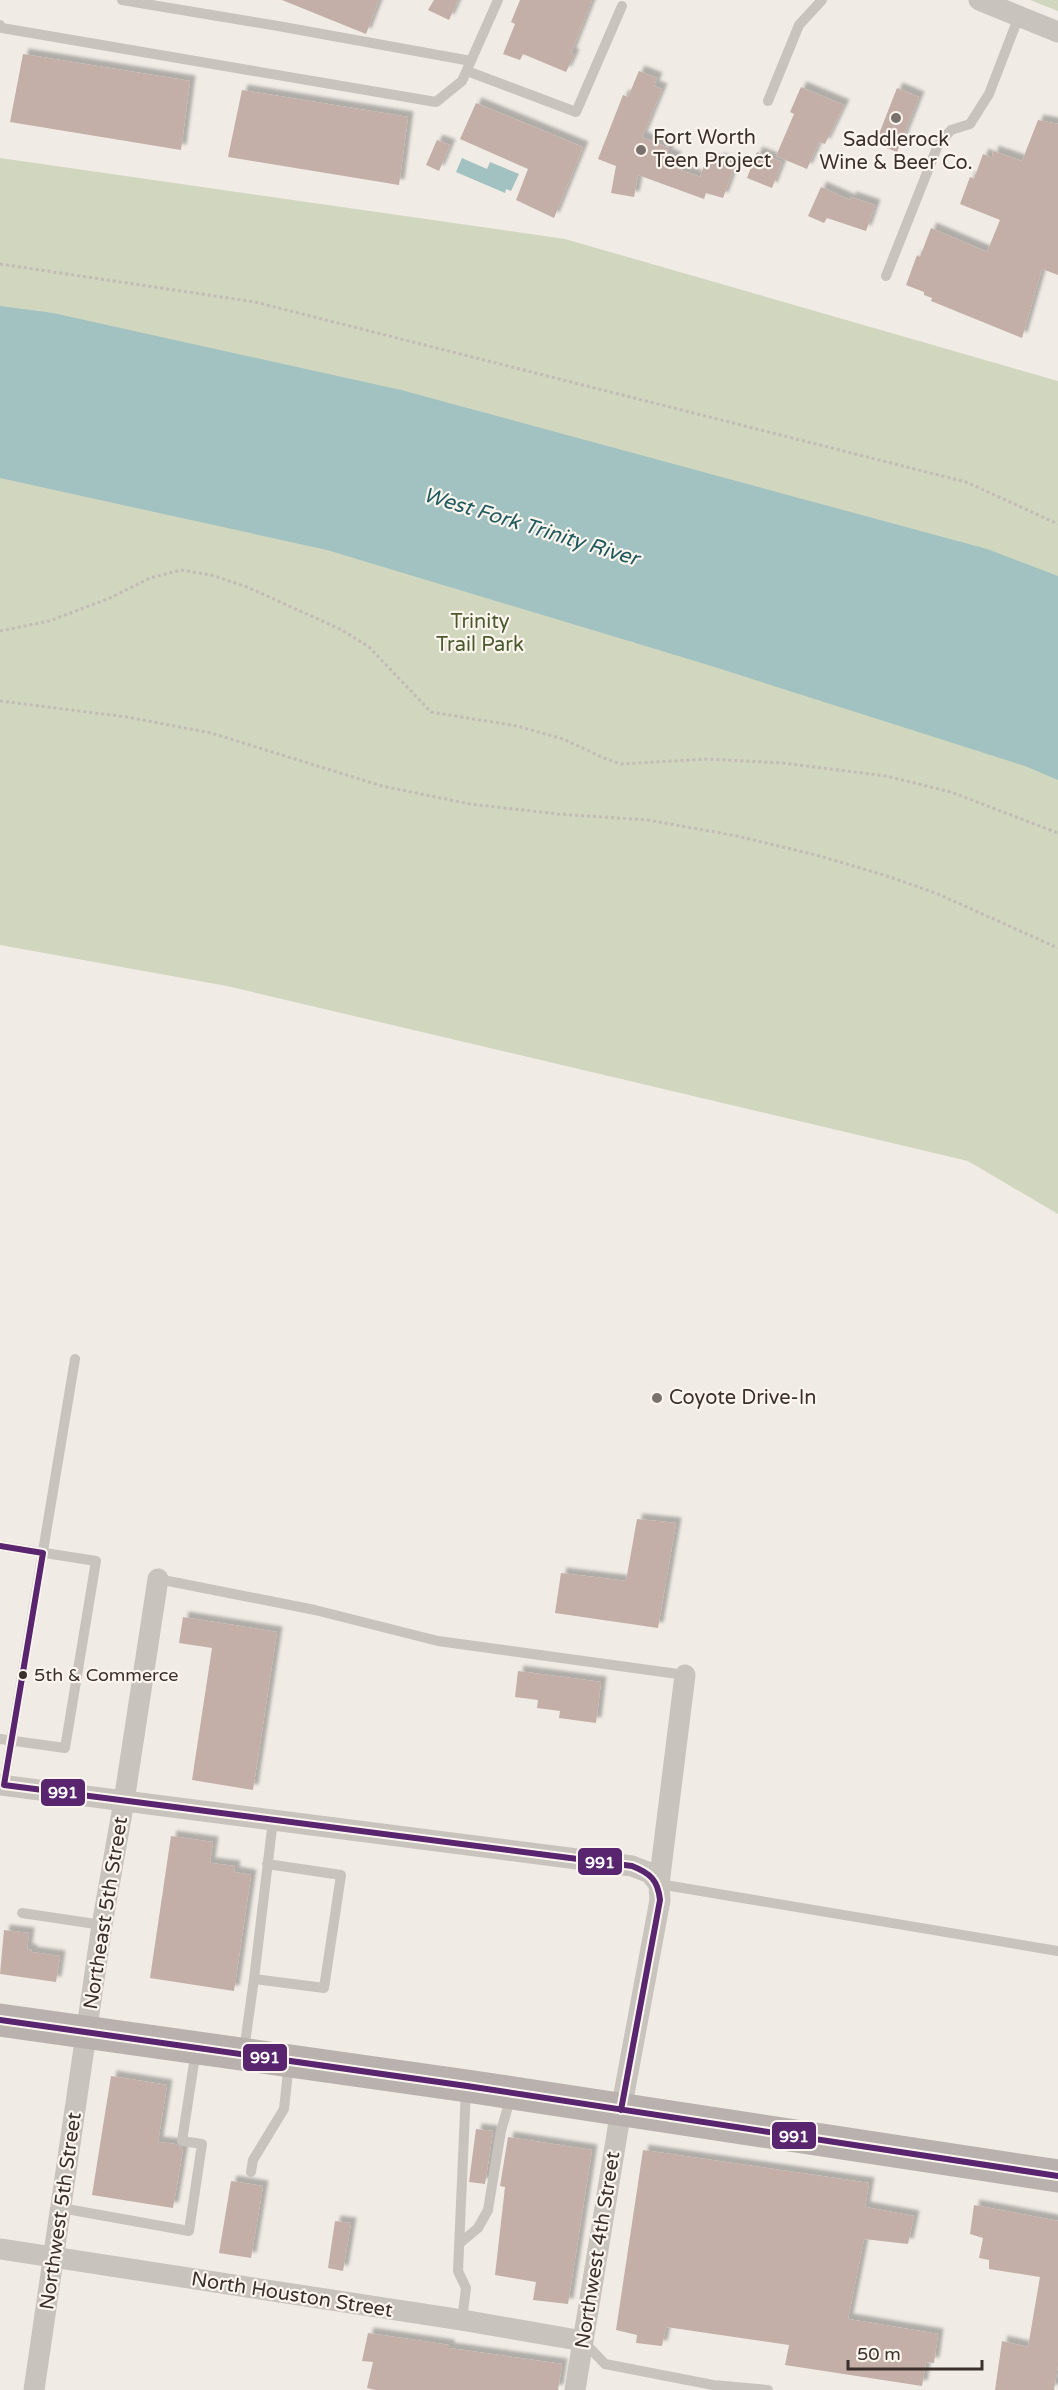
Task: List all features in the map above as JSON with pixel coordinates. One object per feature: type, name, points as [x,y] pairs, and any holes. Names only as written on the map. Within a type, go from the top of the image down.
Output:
[{"type":"main road","points":[[0,2020],[467,2086],[1058,2176]]},
{"type":"street","points":[[980,0],[1058,32]]},
{"type":"street","name":"Northeast 5th Street","points":[[87,2032],[158,1579]]},
{"type":"street","name":"Northwest 4th Street","points":[[575,2390],[621,2110],[660,1900],[659,1884],[685,1675]]},
{"type":"street","points":[[2,1785],[632,1866],[650,1873],[659,1884]]},
{"type":"street","name":"Northwest 5th Street","points":[[34,2390],[87,2032]]},
{"type":"street","name":"North Houston Street","points":[[0,2249],[462,2320],[583,2341]]},
{"type":"lane","points":[[122,0],[278,26],[469,66],[576,112],[621,6]]},
{"type":"lane","points":[[0,25],[2,28],[13,30],[436,102],[462,81],[498,0]]},
{"type":"lane","points":[[768,101],[799,25],[822,0]]},
{"type":"lane","points":[[886,276],[938,145],[951,130],[970,124],[989,94],[1019,16]]},
{"type":"lane","points":[[2,1785],[12,1741],[75,1359]]},
{"type":"lane","points":[[0,1546],[96,1561],[65,1748],[0,1739]]},
{"type":"lane","points":[[158,1579],[315,1610],[438,1641],[685,1675]]},
{"type":"lane","points":[[244,2055],[273,1820]]},
{"type":"lane","points":[[254,1979],[324,1988],[341,1875],[267,1864]]},
{"type":"lane","points":[[659,1884],[1058,1951]]},
{"type":"lane","points":[[22,1913],[102,1925]]},
{"type":"lane","points":[[62,2208],[189,2231],[202,2144],[182,2141],[196,2049]]},
{"type":"lane","points":[[251,2172],[253,2160],[284,2109],[289,2062]]},
{"type":"lane","points":[[462,2320],[466,2288],[458,2271],[461,2168],[467,2086]]},
{"type":"lane","points":[[460,2243],[478,2228],[488,2210],[501,2131],[512,2093]]},
{"type":"lane","points":[[583,2341],[605,2364],[712,2385],[768,2390]]},
{"type":"path","points":[[0,264],[255,303],[966,482],[1058,524]]},
{"type":"path","points":[[0,631],[49,621],[111,598],[150,578],[181,570],[211,575],[247,587],[342,630],[369,648],[431,712],[517,726],[563,739],[621,764],[707,759],[783,764],[886,776],[951,792],[1058,833]]},
{"type":"path","points":[[0,701],[127,717],[211,733],[382,786],[470,804],[648,820],[747,838],[820,856],[938,894],[1058,948]]},
{"type":"green space","points":[[1030,0],[1058,0],[1058,11]]},
{"type":"green space","name":"Trinity Trail Park","points":[[0,158],[565,239],[1058,381],[1058,1214],[968,1161],[227,986],[0,945]]},
{"type":"water","points":[[462,158],[487,169],[490,162],[519,174],[511,191],[506,189],[505,193],[456,172]]},
{"type":"water","name":"West Fork Trinity River","points":[[0,306],[53,313],[401,390],[987,549],[1058,576],[1058,780],[1025,766],[705,664],[327,550],[0,478]]},
{"type":"building","points":[[282,0],[379,0],[366,34]]},
{"type":"building","points":[[434,0],[458,0],[449,20],[428,10]]},
{"type":"building","points":[[520,0],[592,0],[566,72],[523,54],[520,60],[503,54],[515,24],[511,22]]},
{"type":"building","points":[[23,54],[190,81],[181,150],[10,122]]},
{"type":"building","points":[[639,71],[657,78],[654,86],[662,89],[642,137],[669,148],[667,154],[676,157],[672,167],[700,177],[707,158],[717,162],[718,158],[735,165],[723,198],[706,193],[704,199],[638,175],[634,197],[611,193],[616,166],[598,159],[623,95],[628,97]]},
{"type":"building","points":[[801,87],[844,105],[825,144],[819,142],[807,169],[776,156],[794,114],[790,112]]},
{"type":"building","points":[[897,88],[919,97],[897,152],[879,145],[883,135],[879,134]]},
{"type":"building","points":[[242,90],[408,117],[399,185],[228,157]]},
{"type":"building","points":[[476,103],[583,147],[554,218],[516,200],[528,169],[460,139]]},
{"type":"building","points":[[1038,120],[1058,124],[1058,275],[1042,269],[1022,338],[931,301],[932,298],[924,295],[924,292],[906,285],[917,255],[920,257],[931,228],[987,252],[1000,220],[960,204],[970,177],[974,179],[983,154],[992,158],[993,151],[1022,161]]},
{"type":"building","points":[[437,140],[450,145],[439,171],[426,165]]},
{"type":"building","points":[[757,152],[782,162],[772,188],[747,178]]},
{"type":"building","points":[[821,187],[850,200],[851,197],[875,205],[866,231],[827,218],[824,223],[808,216]]},
{"type":"building","points":[[637,1519],[676,1523],[658,1628],[555,1613],[561,1573],[626,1581]]},
{"type":"building","points":[[183,1617],[277,1632],[253,1790],[192,1780],[212,1648],[179,1643]]},
{"type":"building","points":[[518,1671],[601,1682],[596,1723],[559,1718],[560,1711],[537,1708],[538,1700],[515,1697]]},
{"type":"building","points":[[171,1836],[213,1842],[210,1863],[235,1866],[234,1872],[251,1875],[234,1991],[150,1978]]},
{"type":"building","points":[[4,1930],[29,1933],[27,1949],[32,1950],[31,1952],[60,1956],[56,1982],[0,1974]]},
{"type":"building","points":[[111,2076],[167,2085],[158,2142],[175,2144],[183,2149],[173,2208],[92,2195]]},
{"type":"building","points":[[476,2129],[493,2131],[485,2184],[469,2182]]},
{"type":"building","points":[[508,2137],[592,2150],[568,2304],[533,2300],[536,2282],[495,2275],[505,2187],[500,2186]]},
{"type":"building","points":[[643,2150],[869,2183],[865,2207],[914,2216],[908,2244],[864,2239],[848,2319],[938,2334],[934,2363],[926,2362],[922,2386],[785,2365],[789,2345],[666,2327],[662,2346],[636,2343],[637,2335],[616,2330]]},
{"type":"building","points":[[231,2181],[263,2186],[251,2258],[219,2253]]},
{"type":"building","points":[[974,2205],[1058,2221],[1058,2365],[1054,2390],[995,2390],[1002,2341],[1028,2347],[1040,2277],[989,2269],[989,2260],[979,2258],[983,2238],[970,2234]]},
{"type":"building","points":[[335,2221],[351,2223],[343,2271],[328,2268]]},
{"type":"building","points":[[368,2333],[449,2345],[449,2348],[562,2364],[558,2390],[375,2390],[367,2388],[373,2362],[362,2361]]},
{"type":"transit line","name":"991","points":[[0,1546],[43,1553],[4,1785],[632,1866],[644,1871],[652,1878],[660,1900],[621,2110]]},
{"type":"transit line","name":"991","points":[[0,2020],[467,2086],[1058,2176]]},
{"type":"place","name":"Saddlerock Wine & Beer Co.","points":[[896,118]]},
{"type":"place","name":"Fort Worth Teen Project","points":[[641,150]]},
{"type":"place","name":"Coyote Drive-In","points":[[657,1398]]},
{"type":"place","name":"5th & Commerce","points":[[23,1675]]}]
